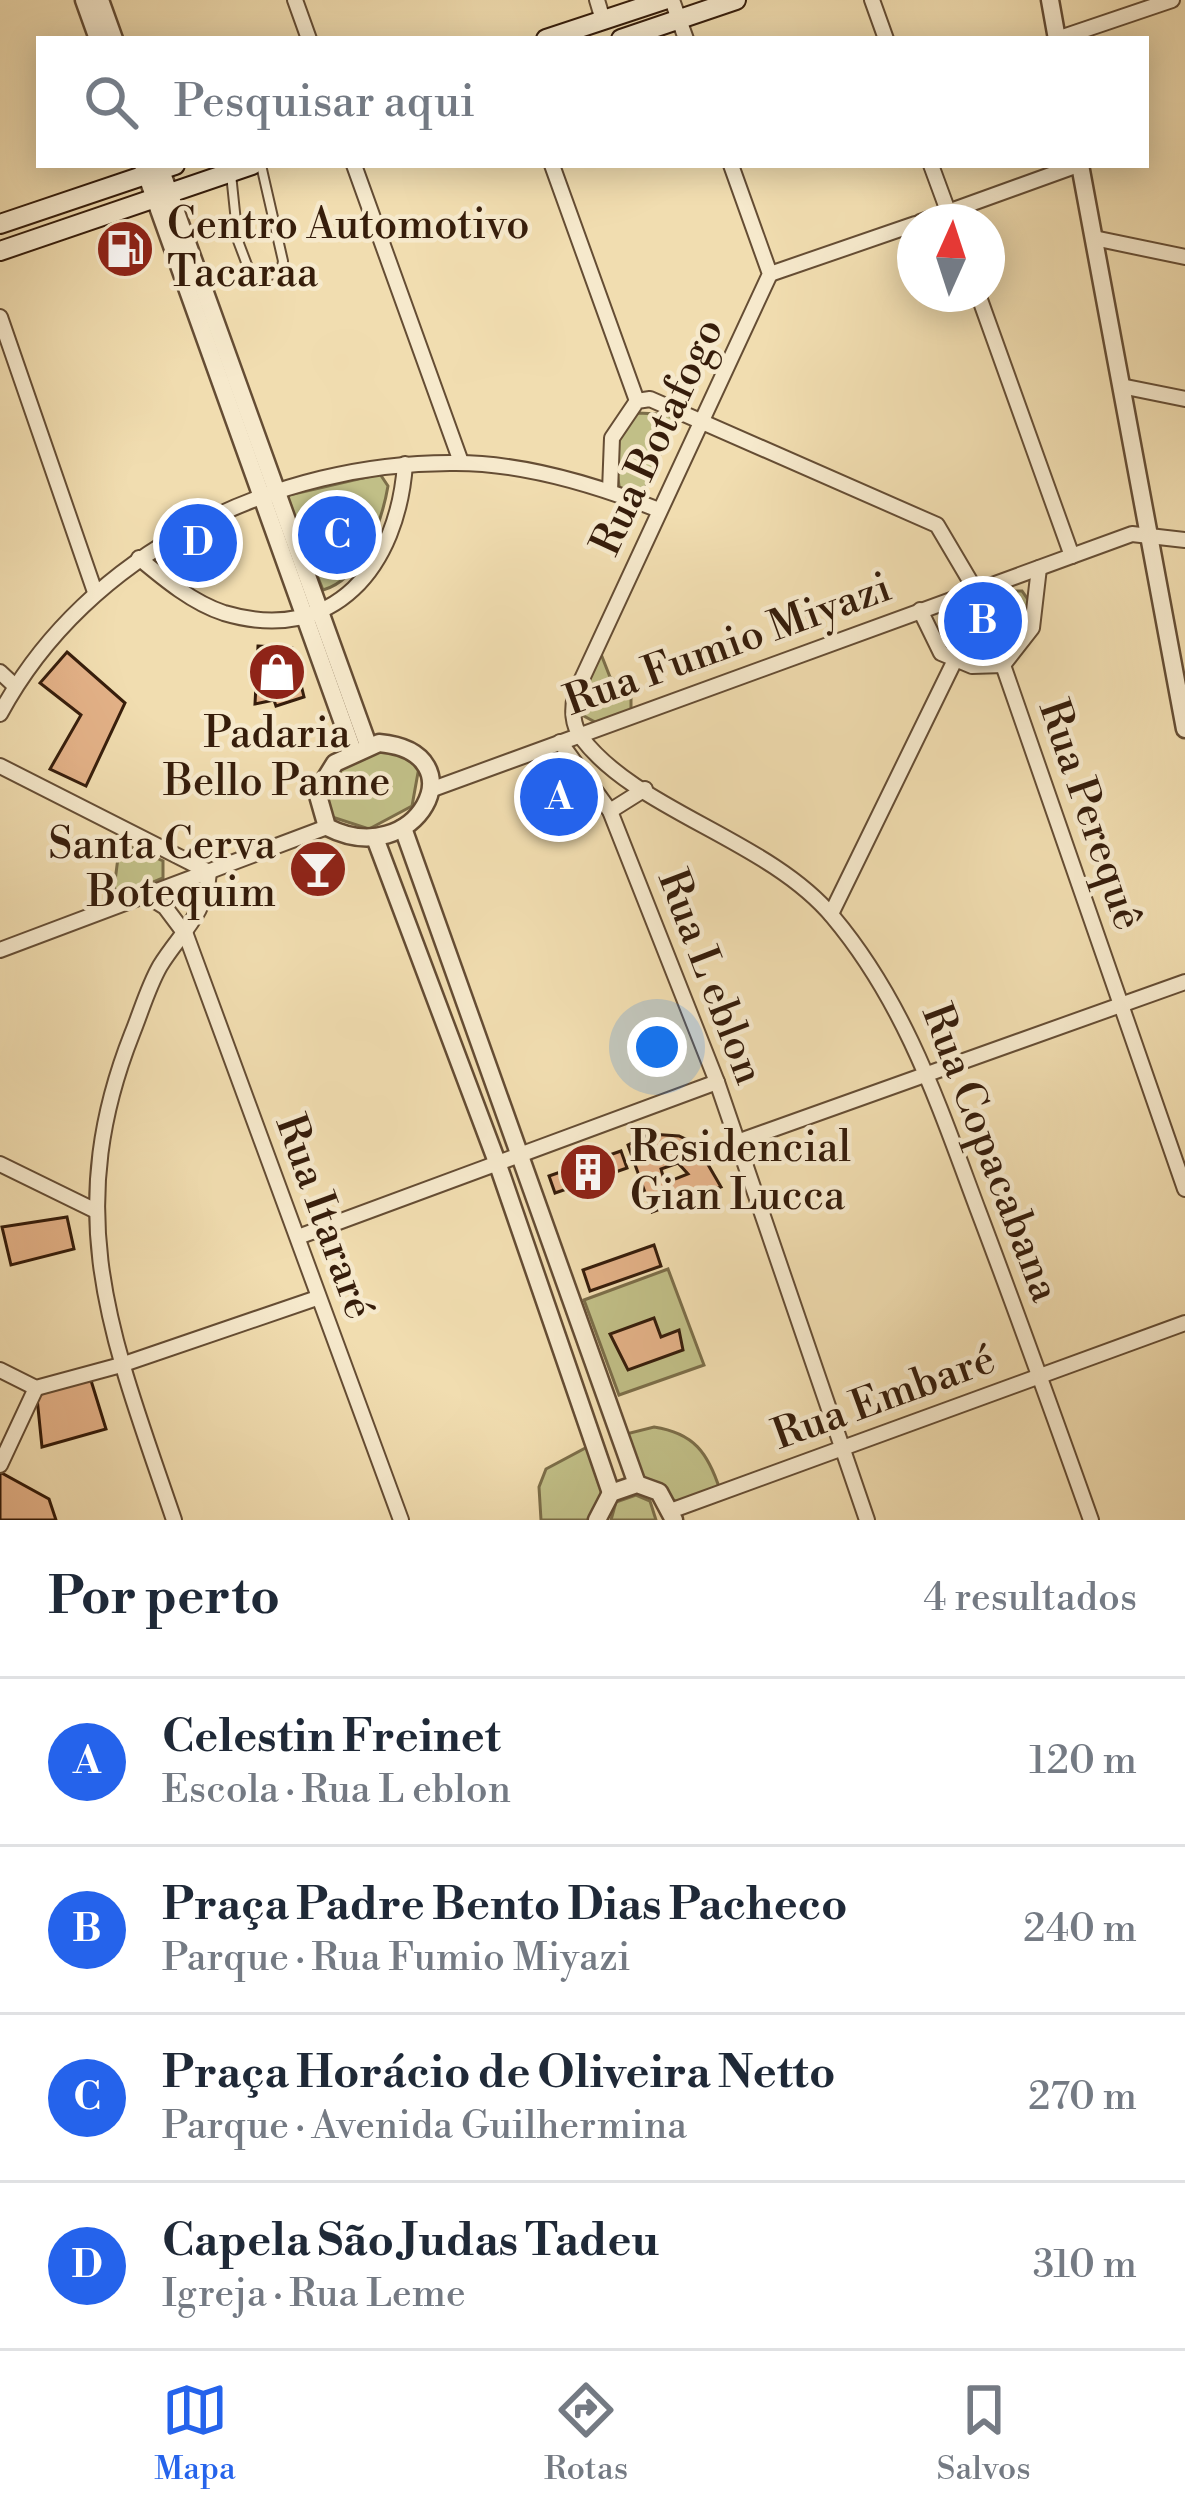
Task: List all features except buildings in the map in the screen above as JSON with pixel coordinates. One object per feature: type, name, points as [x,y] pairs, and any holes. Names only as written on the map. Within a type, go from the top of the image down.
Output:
[{"type":"main road","points":[[552,36],[600,10],[736,0]]},
{"type":"main road","points":[[627,36],[672,6]]},
{"type":"main road","points":[[0,224],[157,168]]},
{"type":"main road","points":[[0,251],[245,168]]},
{"type":"street","points":[[84,0],[97,36]]},
{"type":"street","points":[[100,0],[113,36]]},
{"type":"street","points":[[295,0],[308,36]]},
{"type":"street","points":[[872,0],[885,36]]},
{"type":"street","points":[[1050,0],[1056,36]]},
{"type":"street","points":[[1066,36],[1172,0]]},
{"type":"street","points":[[672,6],[685,36]]},
{"type":"street","points":[[157,168],[162,195],[361,748]]},
{"type":"street","points":[[356,168],[461,463]]},
{"type":"street","points":[[553,168],[637,401]]},
{"type":"street","points":[[732,168],[770,274],[897,230]]},
{"type":"street","points":[[933,168],[946,204]]},
{"type":"street","points":[[982,204],[1072,168]]},
{"type":"street","points":[[1080,168],[1185,729]]},
{"type":"street","points":[[1094,238],[1185,257]]},
{"type":"street","name":"Rua Botafogo","points":[[580,736],[572,713],[574,694],[770,274]]},
{"type":"street","points":[[984,312],[1072,556]]},
{"type":"street","points":[[0,317],[95,592]]},
{"type":"street","points":[[1121,386],[1185,399]]},
{"type":"street","points":[[610,491],[612,438],[637,401],[650,399],[704,418],[937,525],[976,591]]},
{"type":"street","points":[[0,714],[15,686],[95,592],[139,558],[269,492],[405,464],[461,463],[610,491],[659,510]]},
{"type":"street","points":[[139,558],[173,586],[222,612],[263,619],[314,614],[381,555],[402,511],[405,464]]},
{"type":"street","name":"Rua Fumio Miyazi","points":[[433,789],[1072,556],[1149,533],[1185,540]]},
{"type":"street","points":[[920,610],[932,640],[954,662],[1003,665],[1033,628],[1039,568]]},
{"type":"street","points":[[831,914],[954,662]]},
{"type":"street","name":"Rua Perequê","points":[[1003,665],[1185,1190]]},
{"type":"street","points":[[0,672],[15,686]]},
{"type":"street","name":"Rua Copacabana","points":[[580,736],[612,767],[778,868],[831,914],[895,999],[1091,1520]]},
{"type":"street","name":"Rua L eblon","points":[[560,742],[610,811],[717,1082],[867,1520]]},
{"type":"street","points":[[398,744],[416,753],[428,766],[433,789],[423,814],[375,838],[356,839],[327,826],[317,809],[321,779],[361,748],[398,744]]},
{"type":"street","points":[[0,766],[209,872]]},
{"type":"street","points":[[610,811],[645,789]]},
{"type":"street","points":[[0,950],[327,826]]},
{"type":"street","points":[[403,828],[637,1484]]},
{"type":"street","points":[[375,838],[496,1162],[611,1493],[598,1520]]},
{"type":"street","points":[[174,1520],[102,1290],[94,1210],[96,1169],[121,1064],[156,973],[186,935],[207,896],[209,872]]},
{"type":"street","points":[[149,897],[165,907],[186,935]]},
{"type":"street","name":"Rua Itararé","points":[[186,935],[401,1520]]},
{"type":"street","points":[[737,1142],[1185,982]]},
{"type":"street","points":[[298,1237],[717,1082]]},
{"type":"street","points":[[0,1164],[94,1210]]},
{"type":"street","points":[[0,1370],[36,1388],[122,1365],[317,1298]]},
{"type":"street","name":"Rua Embaré","points":[[674,1515],[842,1448],[1185,1323]]},
{"type":"street","points":[[0,1465],[36,1388]]},
{"type":"street","points":[[611,1493],[637,1484],[659,1492],[674,1515]]},
{"type":"lane","points":[[230,172],[238,242],[253,278],[264,279],[281,273],[284,261],[257,168]]},
{"type":"shaded area","points":[[638,413],[678,415],[641,497],[620,492],[616,459],[623,431]]},
{"type":"shaded area","points":[[380,474],[388,486],[368,547],[349,574],[323,590],[285,496]]},
{"type":"shaded area","points":[[1022,591],[1029,601],[1026,618],[1019,633],[997,652],[970,654],[941,636],[943,617]]},
{"type":"shaded area","points":[[601,654],[610,677],[631,693],[631,711],[597,723],[582,715],[578,699]]},
{"type":"shaded area","points":[[400,749],[419,767],[412,806],[369,829],[326,815],[327,783],[342,763],[368,753]]},
{"type":"shaded area","points":[[120,842],[163,861],[163,878],[127,893],[114,889]]},
{"type":"shaded area","points":[[668,1269],[704,1365],[619,1395],[584,1300]]},
{"type":"shaded area","points":[[654,1427],[680,1434],[698,1447],[720,1490],[680,1503],[639,1484],[622,1435]]},
{"type":"shaded area","points":[[593,1444],[609,1490],[594,1520],[541,1520],[539,1487],[546,1469]]},
{"type":"shaded area","points":[[636,1495],[650,1501],[656,1520],[611,1520],[616,1502]]},
{"type":"place","name":"Centro Automotivo Tacaraa","points":[[125,249]]},
{"type":"place","name":"Praça Horácio de Oliveira Netto","points":[[337,535]]},
{"type":"place","name":"Capela São Judas Tadeu","points":[[198,543]]},
{"type":"place","name":"Praça Padre Bento Dias Pacheco","points":[[983,621]]},
{"type":"place","name":"Padaria Bello Panne","points":[[277,672]]},
{"type":"place","name":"Celestin Freinet","points":[[559,797]]},
{"type":"place","name":"Santa Cerva Botequim","points":[[318,869]]},
{"type":"place","name":"Residencial Gian Lucca","points":[[588,1172]]}]
